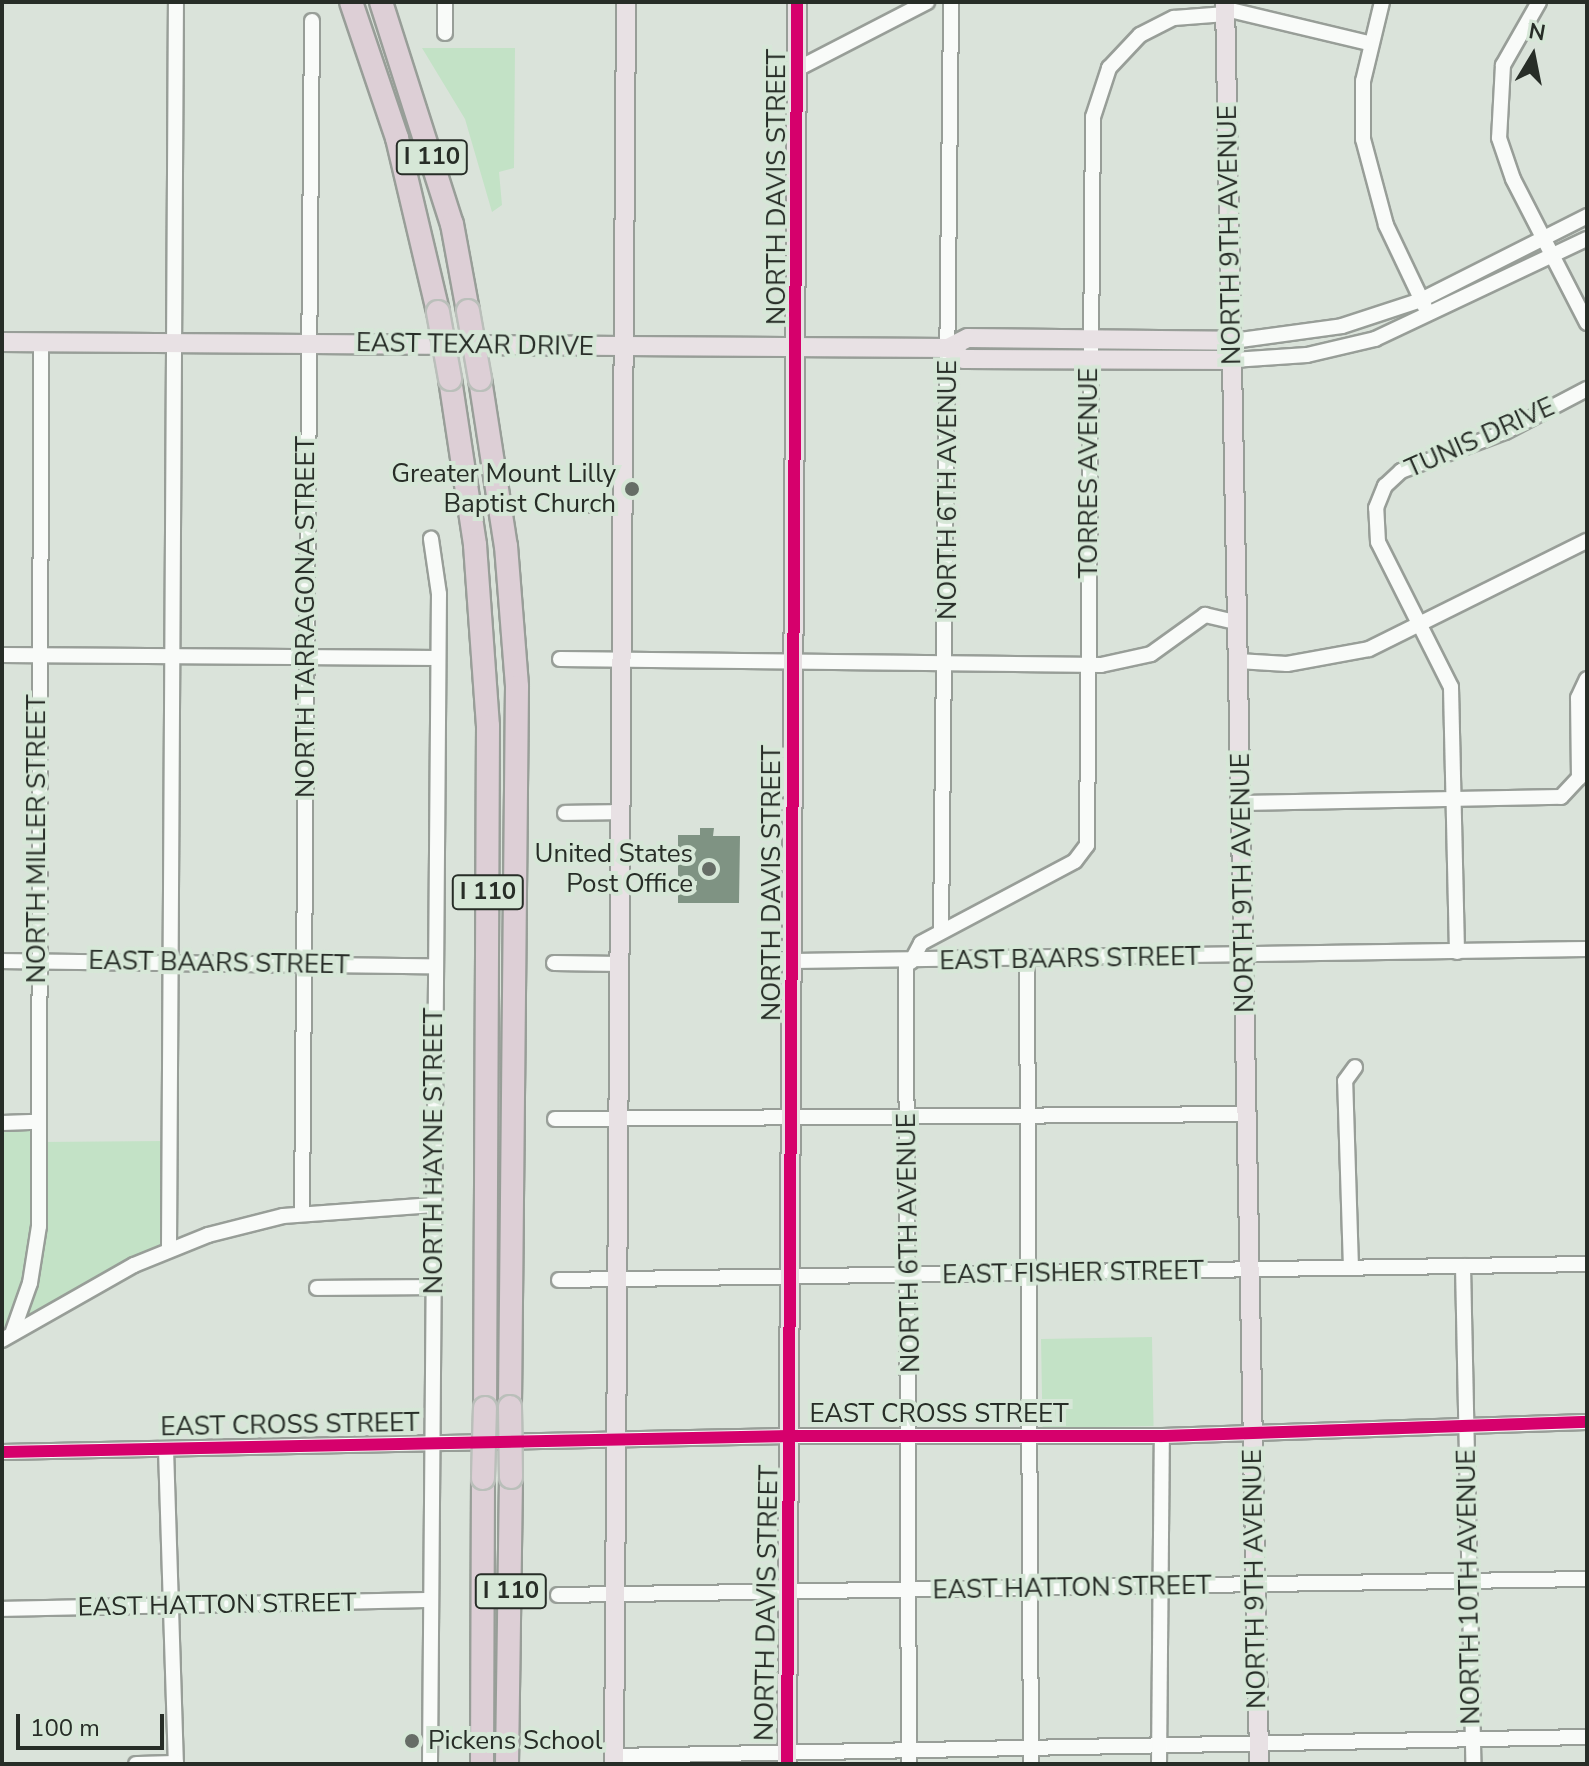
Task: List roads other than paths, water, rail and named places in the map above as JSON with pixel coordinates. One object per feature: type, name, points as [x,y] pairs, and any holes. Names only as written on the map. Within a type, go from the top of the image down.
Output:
[{"type":"highway","points":[[336,2],[414,209]]},
{"type":"highway","name":"I 110","points":[[351,2],[414,209],[438,312],[475,545],[488,726],[482,1764]]},
{"type":"highway","name":"I 110","points":[[382,3],[452,224],[506,546],[517,687],[507,1764]]},
{"type":"highway","points":[[467,1764],[481,1582]]},
{"type":"highway","points":[[508,1704],[520,1764]]},
{"type":"main road","points":[[614,1760],[626,2]]},
{"type":"main road","name":"NORTH DAVIS STREET","points":[[787,1758],[801,67],[797,2]]},
{"type":"main road","name":"NORTH 9TH AVENUE","points":[[1225,8],[1259,1764]]},
{"type":"main road","name":"EAST TEXAR DRIVE","points":[[2,342],[948,348],[968,338],[1233,341]]},
{"type":"main road","name":"EAST TEXAR DRIVE","points":[[948,348],[964,359],[1233,360]]},
{"type":"street","points":[[169,1248],[176,2]]},
{"type":"street","points":[[445,2],[445,33]]},
{"type":"street","points":[[801,67],[927,2]]},
{"type":"street","name":"NORTH 6TH AVENUE","points":[[941,931],[947,662],[951,2]]},
{"type":"street","points":[[1382,2],[1369,43],[1362,104],[1367,165],[1430,318]]},
{"type":"street","points":[[1539,2],[1510,45],[1496,105],[1506,160],[1587,323]]},
{"type":"street","name":"TORRES AVENUE","points":[[941,931],[1075,861],[1087,845],[1093,117],[1101,83],[1117,57],[1156,25],[1225,8],[1369,43]]},
{"type":"street","name":"NORTH TARRAGONA STREET","points":[[302,1213],[312,21]]},
{"type":"street","name":"EAST TEXAR DRIVE","points":[[1233,341],[1316,331],[1421,300],[1587,216]]},
{"type":"street","name":"EAST TEXAR DRIVE","points":[[1233,360],[1332,350],[1430,318],[1587,239]]},
{"type":"street","name":"NORTH MILLER STREET","points":[[8,1336],[36,1253],[35,961],[41,344]]},
{"type":"street","name":"TUNIS DRIVE","points":[[1421,627],[1378,542],[1376,508],[1385,486],[1410,466],[1505,432],[1587,389]]},
{"type":"street","points":[[562,505],[623,505]]},
{"type":"street","name":"NORTH HAYNE STREET","points":[[430,1764],[438,658],[431,539]]},
{"type":"street","points":[[1238,661],[1319,660],[1369,649],[1421,627],[1587,541]]},
{"type":"street","points":[[560,659],[1088,664],[1151,654],[1205,615],[1236,622]]},
{"type":"street","points":[[1421,627],[1451,687],[1457,952]]},
{"type":"street","points":[[2,655],[438,658]]},
{"type":"street","points":[[1242,803],[1568,794],[1578,783],[1578,698],[1587,679]]},
{"type":"street","points":[[565,813],[621,812]]},
{"type":"street","points":[[908,962],[915,948],[941,931]]},
{"type":"street","name":"EAST BAARS STREET","points":[[794,961],[908,962],[1587,949]]},
{"type":"street","points":[[1027,959],[1034,1438],[1031,1764]]},
{"type":"street","name":"EAST BAARS STREET","points":[[2,961],[436,966]]},
{"type":"street","name":"NORTH 6TH AVENUE","points":[[908,962],[910,1757]]},
{"type":"street","points":[[554,963],[621,964]]},
{"type":"street","points":[[1351,1268],[1345,1081],[1355,1067]]},
{"type":"street","points":[[555,1119],[792,1121],[1247,1114]]},
{"type":"street","points":[[2,1123],[37,1122]]},
{"type":"street","points":[[8,1336],[169,1248],[302,1213],[434,1205]]},
{"type":"street","name":"EAST FISHER STREET","points":[[559,1280],[617,1282],[1587,1264]]},
{"type":"street","name":"NORTH 10TH AVENUE","points":[[1463,1266],[1473,1764]]},
{"type":"street","points":[[317,1288],[433,1287]]},
{"type":"street","name":"EAST CROSS STREET","points":[[2,1452],[790,1436],[1162,1436],[1252,1430],[1587,1422]]},
{"type":"street","points":[[1159,1764],[1162,1436]]},
{"type":"street","points":[[136,1764],[176,1764],[174,1606],[166,1449]]},
{"type":"street","name":"EAST HATTON STREET","points":[[558,1595],[1587,1579]]},
{"type":"street","name":"EAST HATTON STREET","points":[[2,1609],[431,1600]]},
{"type":"street","points":[[614,1760],[910,1757],[1031,1748],[1587,1737]]},
{"type":"place","name":"Greater Mount Lilly Baptist Church","points":[[632,489]]},
{"type":"place","name":"United States Post Office","points":[[709,869]]},
{"type":"place","name":"Pickens School","points":[[412,1741]]}]
